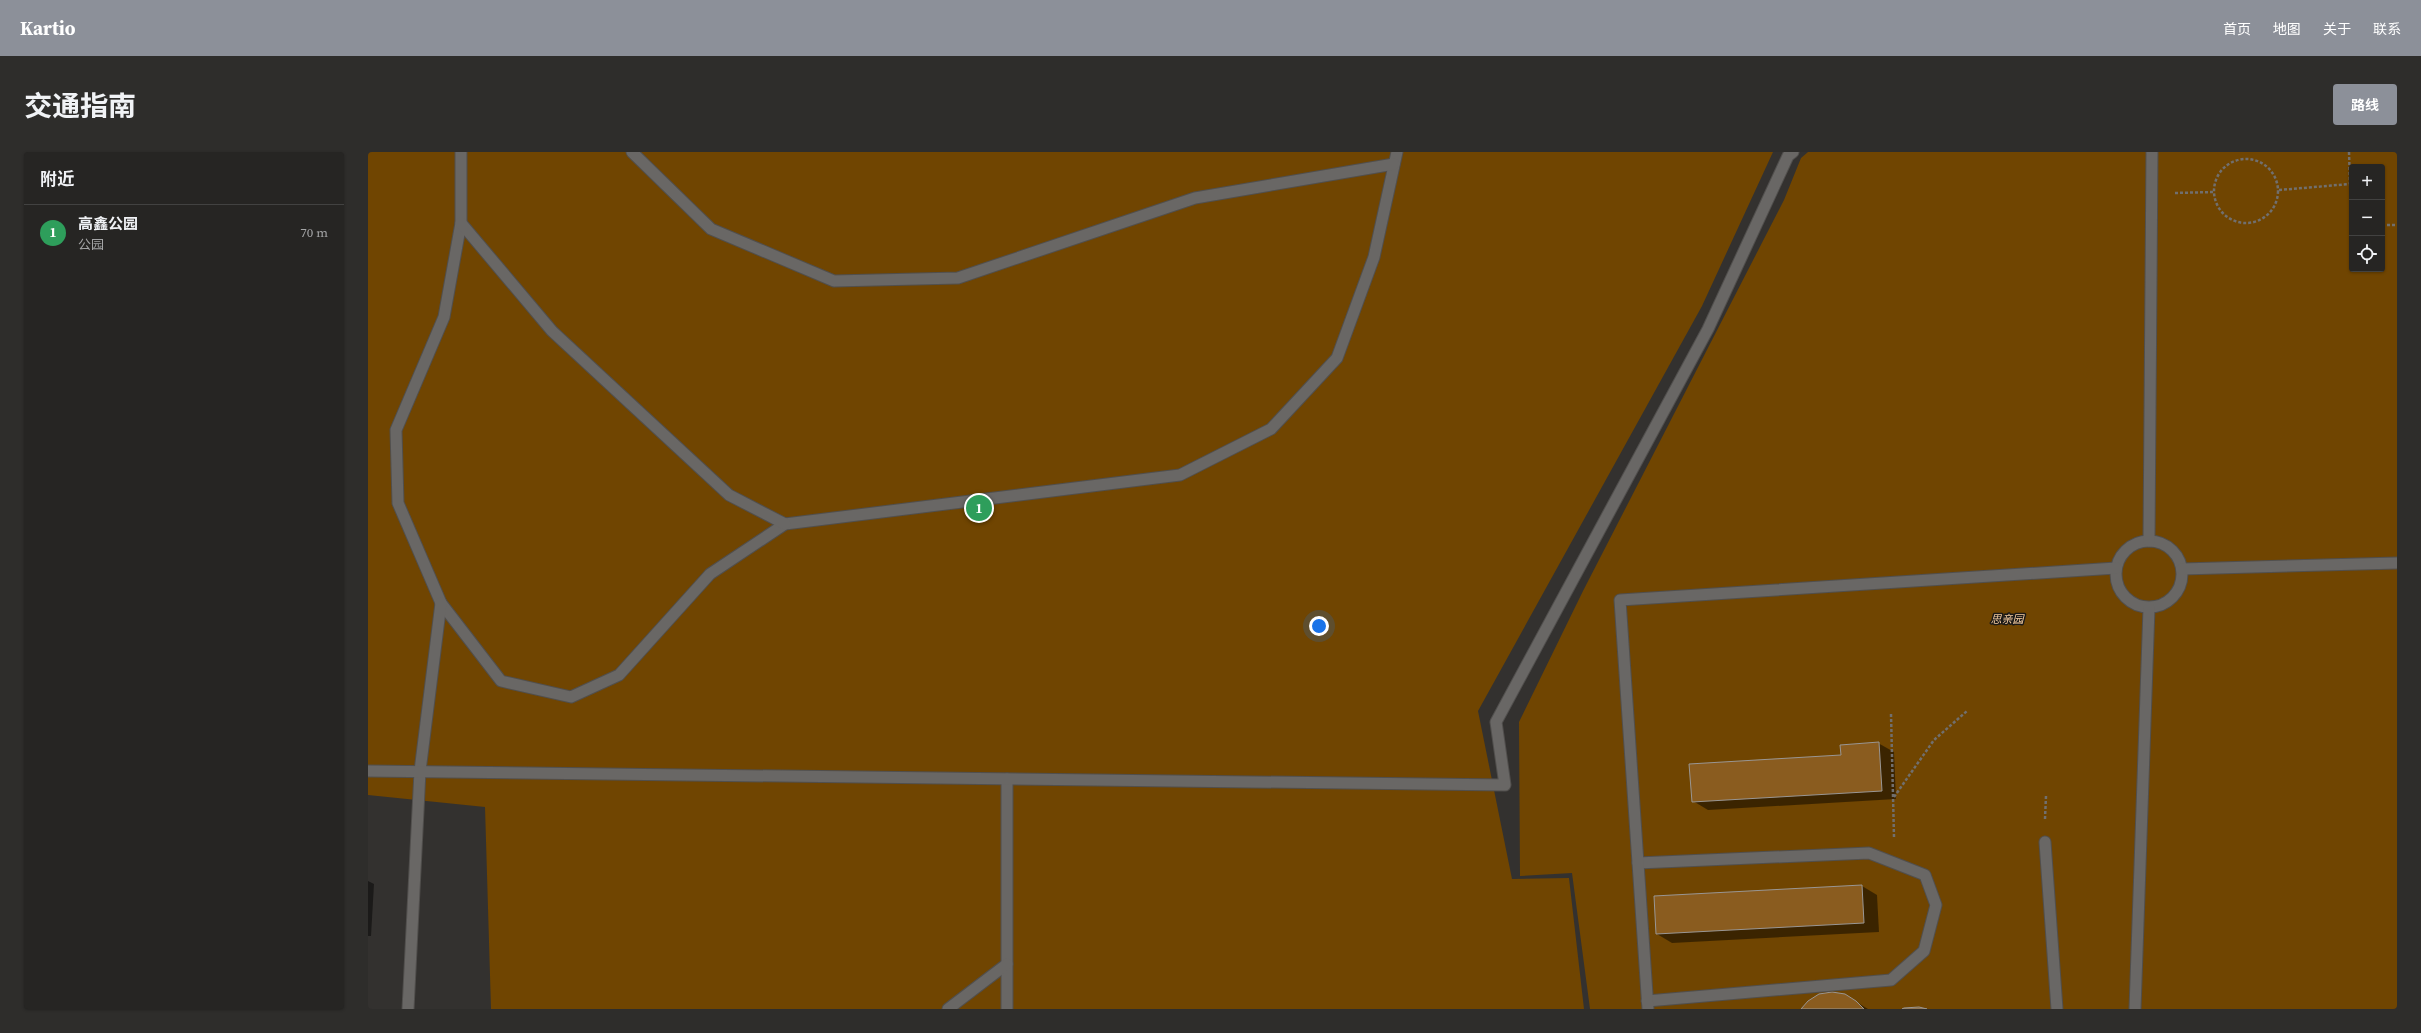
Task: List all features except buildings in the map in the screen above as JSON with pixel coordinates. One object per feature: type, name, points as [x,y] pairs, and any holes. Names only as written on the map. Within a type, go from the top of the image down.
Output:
[{"type":"street","points":[[461,152],[461,222],[444,317],[396,430],[398,503],[441,602],[500,681],[571,697],[619,675],[710,574],[785,524],[1180,475],[1271,429],[1337,358],[1374,257],[1396,152]]},
{"type":"street","points":[[632,152],[711,229],[834,281],[958,278],[1195,198],[1394,164]]},
{"type":"street","points":[[368,771],[1505,785],[1496,722],[1708,329],[1788,156],[1793,152]]},
{"type":"street","points":[[2149,541],[2152,152]]},
{"type":"street","points":[[461,222],[552,331],[729,495],[785,524]]},
{"type":"street","points":[[2149,541],[2160,543],[2171,548],[2178,558],[2182,569],[2182,580],[2178,591],[2170,600],[2160,606],[2149,608],[2137,606],[2127,600],[2118,585],[2116,568],[2120,557],[2128,548],[2137,543],[2149,541]]},
{"type":"street","points":[[2182,569],[2397,563]]},
{"type":"street","points":[[1638,863],[1869,854],[1925,874],[1936,905],[1924,951],[1890,980],[1647,1005],[1620,600],[2116,568]]},
{"type":"street","points":[[408,1009],[420,771],[441,602]]},
{"type":"street","points":[[2135,1009],[2149,608]]},
{"type":"street","points":[[1007,779],[1007,1009]]},
{"type":"street","points":[[2045,842],[2057,1009]]},
{"type":"street","points":[[948,1009],[1007,964]]},
{"type":"path","points":[[2349,152],[2349,164]]},
{"type":"path","points":[[2245,158],[2258,160],[2269,167],[2276,177],[2279,190],[2277,202],[2270,213],[2260,220],[2247,223],[2235,221],[2224,214],[2217,204],[2214,192],[2216,179],[2223,168],[2233,161],[2245,158]]},
{"type":"path","points":[[2279,190],[2349,184]]},
{"type":"path","points":[[2152,194],[2214,192]]},
{"type":"path","points":[[2385,225],[2397,225]]},
{"type":"path","points":[[1893,798],[1934,740],[1967,711]]},
{"type":"path","points":[[1891,714],[1895,863]]},
{"type":"green space","points":[[368,152],[1773,152],[1702,306],[1478,711],[1512,879],[1569,878],[1584,1009],[491,1009],[485,807],[368,795]]},
{"type":"green space","name":"思亲园","points":[[1808,152],[2397,152],[2397,1009],[1590,1009],[1572,873],[1520,876],[1519,722],[1583,591],[1784,200],[1801,158]]},
{"type":"place","name":"高鑫公园","points":[[979,508]]}]
